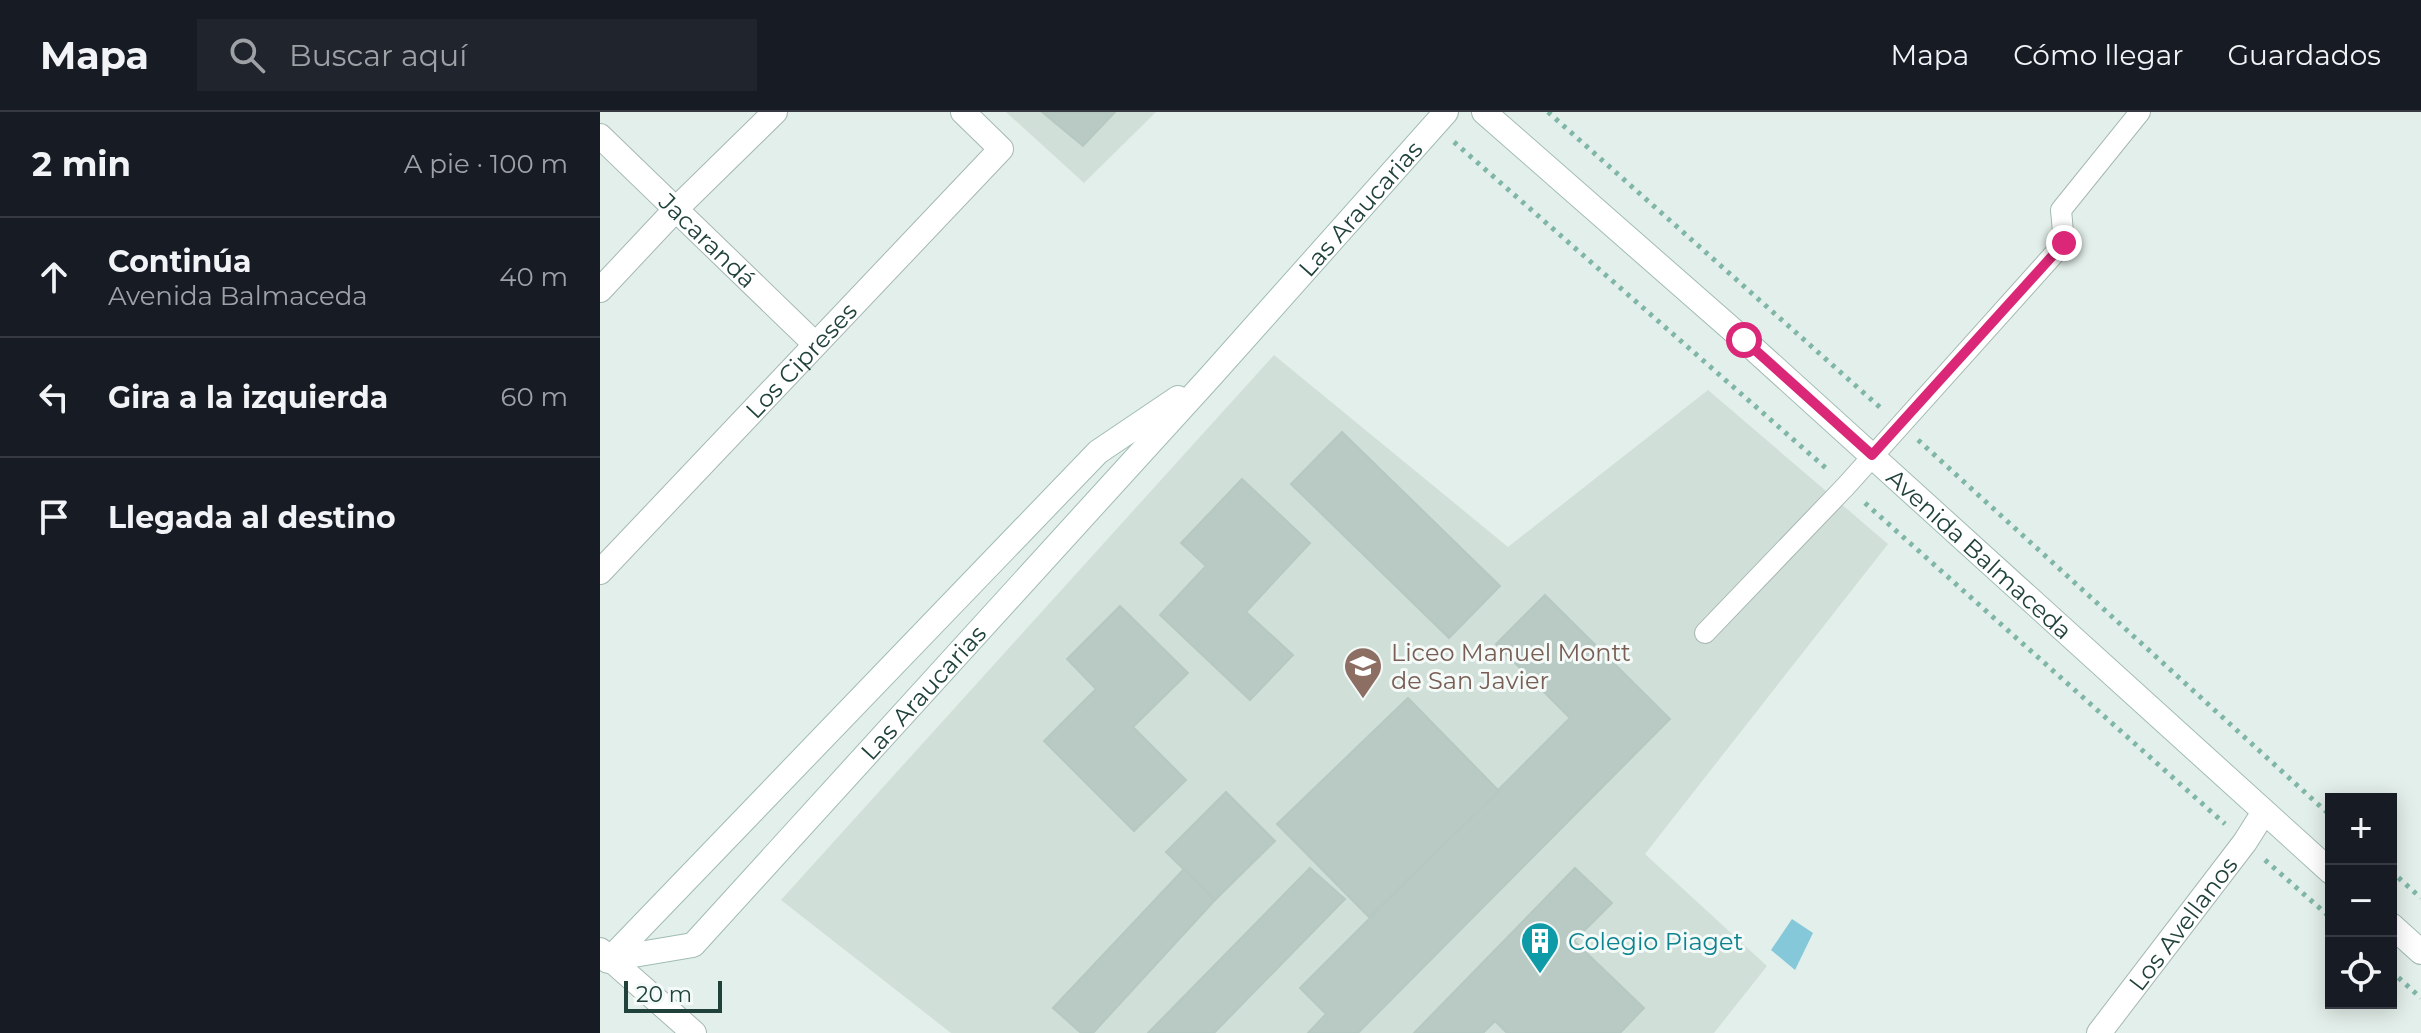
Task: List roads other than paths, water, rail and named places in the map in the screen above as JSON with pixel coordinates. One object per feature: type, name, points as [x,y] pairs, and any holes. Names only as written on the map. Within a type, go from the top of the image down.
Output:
[{"type":"street","points":[[600,290],[676,209],[775,112]]},
{"type":"street","name":"Los Cipreses","points":[[600,572],[1001,149],[963,112]]},
{"type":"street","name":"Avenida Balmaceda","points":[[1484,112],[1872,455],[2325,867]]},
{"type":"street","name":"Las Araucarias","points":[[603,959],[693,945],[1210,377],[1434,116]]},
{"type":"street","name":"Jacarandá","points":[[600,136],[815,344]]},
{"type":"street","name":"Las Araucarias","points":[[603,959],[1098,452],[1210,377]]},
{"type":"street","name":"Los Avellanos","points":[[2099,1033],[2245,842],[2264,812]]},
{"type":"street","points":[[2397,930],[2421,952]]},
{"type":"street","points":[[603,959],[694,1033]]},
{"type":"lane","points":[[1705,633],[1846,486],[2064,243],[2061,210],[2140,112]]},
{"type":"water","points":[[1792,919],[1813,933],[1795,970],[1771,950]]},
{"type":"place","name":"Liceo Manuel Montt de San Javier","points":[[1363,700]]},
{"type":"place","name":"Colegio Piaget","points":[[1540,975]]}]
